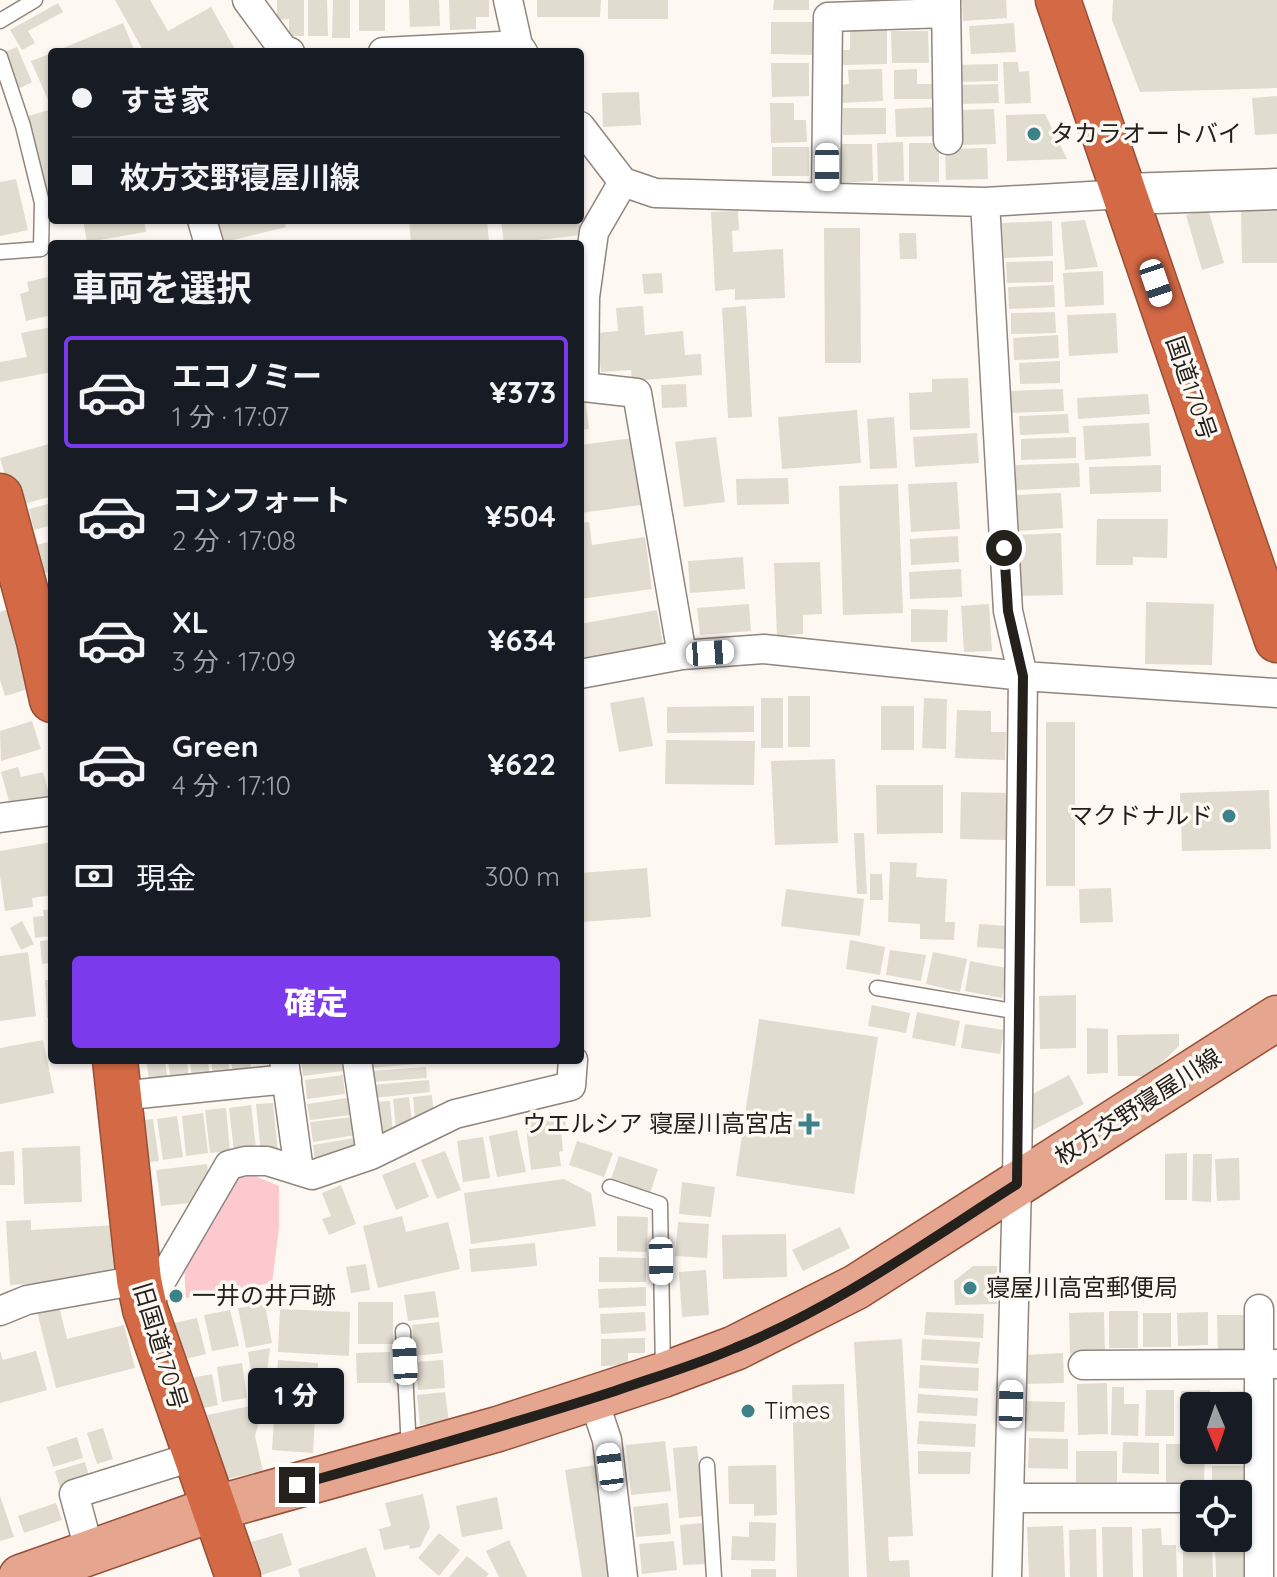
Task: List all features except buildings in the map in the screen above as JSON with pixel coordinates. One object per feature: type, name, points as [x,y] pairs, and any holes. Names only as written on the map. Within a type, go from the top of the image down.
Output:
[{"type":"highway","name":"国道170号","points":[[1058,0],[1277,640]]},
{"type":"highway","points":[[3,520],[45,640],[48,666]]},
{"type":"highway","name":"旧国道170号","points":[[117,1078],[142,1295],[238,1577]]},
{"type":"main road","name":"枚方交野寝屋川線","points":[[21,1577],[213,1509],[498,1429],[593,1398],[663,1375],[778,1329],[856,1287],[1277,1018]]},
{"type":"street","points":[[247,0],[282,48]]},
{"type":"street","points":[[508,0],[520,48]]},
{"type":"street","points":[[826,197],[828,17],[946,6],[948,140]]},
{"type":"street","points":[[584,131],[623,182],[655,193],[985,202],[1277,189]]},
{"type":"street","points":[[584,327],[594,232],[623,182]]},
{"type":"street","points":[[985,202],[1008,611],[1023,676],[1017,1184],[1007,1577]]},
{"type":"street","points":[[584,387],[637,393],[682,655]]},
{"type":"street","points":[[584,673],[682,655],[764,649],[1023,676],[1277,693]]},
{"type":"street","points":[[0,818],[48,812]]},
{"type":"street","points":[[358,1064],[371,1155]]},
{"type":"street","points":[[0,1311],[27,1300],[142,1295],[229,1165],[267,1161],[312,1175],[371,1155],[455,1114],[571,1086],[573,1064]]},
{"type":"street","points":[[117,1078],[285,1070],[299,1171]]},
{"type":"street","points":[[1259,1309],[1268,1364],[1258,1498],[1259,1577]]},
{"type":"street","points":[[1083,1365],[1268,1364]]},
{"type":"street","points":[[593,1398],[607,1440],[623,1577]]},
{"type":"street","points":[[90,1553],[74,1494],[195,1456]]},
{"type":"street","points":[[1009,1498],[1180,1498]]},
{"type":"lane","points":[[0,21],[35,0]]},
{"type":"lane","points":[[0,57],[23,126],[42,203],[41,249],[0,252]]},
{"type":"lane","points":[[877,988],[1019,1012]]},
{"type":"lane","points":[[610,1187],[660,1204],[663,1375]]},
{"type":"lane","points":[[403,1331],[409,1454]]},
{"type":"lane","points":[[707,1465],[714,1576],[707,1577]]},
{"type":"shaded area","points":[[252,1175],[279,1186],[279,1229],[272,1283],[186,1298],[184,1266],[236,1178]]},
{"type":"place","name":"タカラオートバイ","points":[[1034,134]]},
{"type":"place","name":"マクドナルド","points":[[1229,816]]},
{"type":"place","name":"ウエルシア 寝屋川高宮店","points":[[809,1124]]},
{"type":"place","name":"寝屋川高宮郵便局","points":[[970,1288]]},
{"type":"place","name":"一井の井戸跡","points":[[176,1296]]},
{"type":"place","name":"Times","points":[[748,1411]]},
{"type":"route","points":[[297,1485],[498,1429],[735,1348],[856,1287],[1017,1184],[1023,676],[1008,611],[1004,548]]}]
